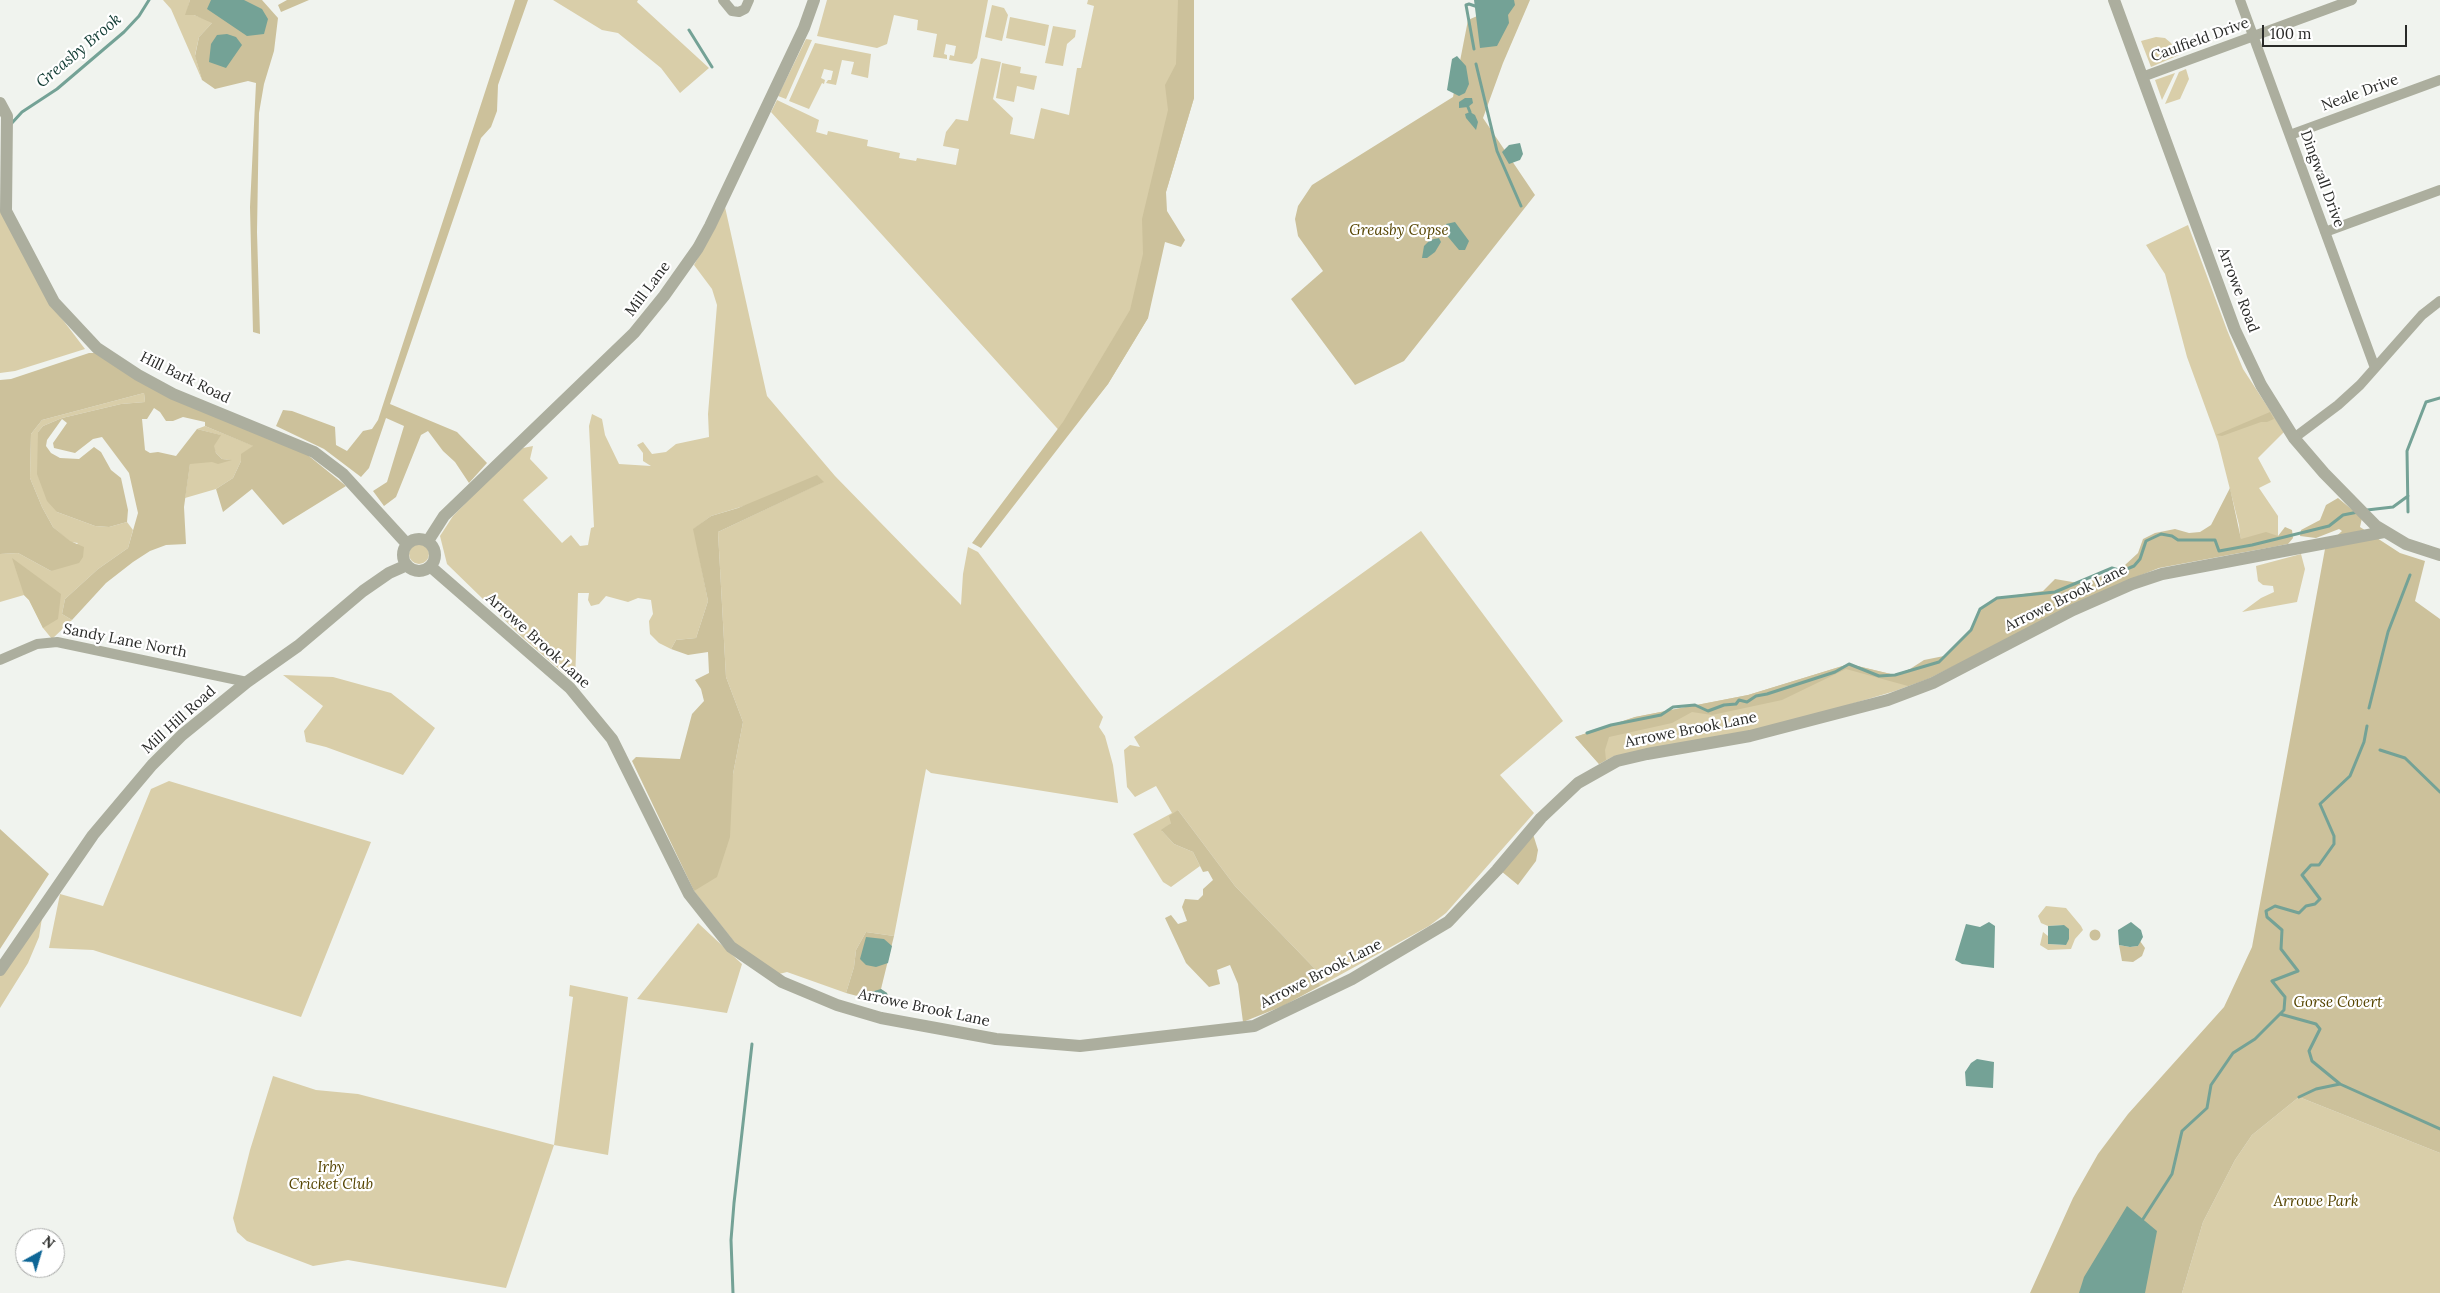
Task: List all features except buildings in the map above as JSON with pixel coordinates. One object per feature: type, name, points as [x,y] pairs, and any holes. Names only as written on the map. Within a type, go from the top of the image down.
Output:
[{"type":"street","points":[[723,0],[732,11],[739,12],[745,9],[749,0]]},
{"type":"street","name":"Mill Lane","points":[[428,541],[444,516],[634,333],[664,296],[698,248],[710,226],[804,28],[814,0]]},
{"type":"street","name":"Arrowe Road","points":[[2114,0],[2235,330],[2261,385],[2294,438],[2366,517],[2384,532],[2406,544],[2440,555]]},
{"type":"street","name":"Dingwall Drive","points":[[2240,0],[2374,368]]},
{"type":"street","name":"Caulfield Drive","points":[[2142,76],[2352,0]]},
{"type":"street","name":"Neale Drive","points":[[2290,135],[2440,80]]},
{"type":"street","name":"Hill Bark Road","points":[[0,102],[7,116],[6,211],[54,302],[97,348],[138,375],[173,394],[314,452],[343,474],[407,544]]},
{"type":"street","points":[[2325,232],[2440,190]]},
{"type":"street","points":[[2294,438],[2338,405],[2422,315],[2440,301]]},
{"type":"street","name":"Arrowe Brook Lane","points":[[431,567],[570,688],[612,740],[689,894],[731,947],[782,982],[836,1005],[880,1018],[996,1039],[1080,1046],[1254,1026],[1352,979],[1448,922],[1497,870],[1541,818],[1572,788],[1592,774],[1617,761],[1750,736],[1888,700],[1933,682],[2074,610],[2132,584],[2162,574],[2384,532]]},
{"type":"street","points":[[418,538],[428,541],[436,553],[431,567],[421,571],[407,565],[403,556],[407,544],[418,538]]},
{"type":"street","name":"Mill Hill Road","points":[[0,970],[93,834],[182,735],[247,682],[298,646],[363,591],[389,573],[407,565]]},
{"type":"street","name":"Sandy Lane North","points":[[0,660],[37,644],[57,642],[247,682]]},
{"type":"green space","points":[[163,0],[190,0],[186,15],[194,15],[213,22],[199,37],[195,55],[202,80],[171,9]]},
{"type":"green space","points":[[190,0],[262,0],[278,18],[274,51],[264,84],[259,113],[257,232],[260,334],[253,332],[250,207],[256,83],[248,81],[215,89],[202,80],[195,56],[199,37],[212,23],[194,15],[185,15]]},
{"type":"green space","points":[[287,0],[309,0],[281,12],[278,5]]},
{"type":"green space","points":[[515,0],[528,0],[498,85],[497,111],[491,127],[481,138],[390,404],[457,432],[487,463],[469,483],[455,462],[443,451],[428,431],[421,435],[396,497],[384,506],[373,491],[387,482],[404,426],[386,418],[369,468],[361,477],[324,449],[276,426],[283,410],[292,411],[335,427],[336,445],[347,451],[363,431],[372,429],[378,420]]},
{"type":"green space","points":[[553,0],[638,0],[637,2],[709,68],[680,93],[661,68],[618,33],[602,30]]},
{"type":"green space","points":[[827,0],[988,0],[977,58],[972,64],[949,60],[950,55],[954,56],[956,46],[946,44],[944,54],[947,55],[947,59],[933,57],[937,34],[917,30],[918,20],[894,15],[887,44],[877,48],[817,36]]},
{"type":"green space","points":[[1088,0],[1194,0],[1194,98],[1157,222],[1148,318],[1108,384],[1065,437],[771,112],[777,100],[819,120],[816,132],[827,135],[828,131],[868,140],[867,146],[900,153],[899,158],[916,161],[917,158],[956,165],[959,149],[943,146],[946,132],[956,119],[968,121],[981,58],[1001,62],[993,99],[1013,118],[1010,134],[1034,139],[1041,108],[1069,115],[1077,68],[1081,68],[1094,6],[1087,4]]},
{"type":"green space","points":[[1178,0],[1194,0],[1194,98],[1166,192],[1167,211],[1185,240],[1181,247],[1165,242],[1148,318],[1108,384],[981,548],[972,543],[1063,422],[1130,310],[1143,254],[1142,219],[1168,110],[1165,85],[1176,64]]},
{"type":"green space","name":"Greasby Copse","points":[[1514,0],[1530,0],[1503,63],[1483,118],[1535,195],[1404,361],[1355,385],[1291,299],[1323,271],[1298,236],[1295,219],[1298,206],[1312,185],[1453,97],[1468,20]]},
{"type":"green space","points":[[992,5],[1004,8],[1008,15],[1002,41],[985,37]]},
{"type":"green space","points":[[1010,17],[1049,25],[1045,46],[1006,38]]},
{"type":"green space","points":[[1053,26],[1076,30],[1075,37],[1067,44],[1063,66],[1045,63]]},
{"type":"green space","points":[[2156,37],[2165,38],[2179,55],[2151,67],[2141,41]]},
{"type":"green space","points":[[806,39],[812,40],[786,99],[778,96]]},
{"type":"green space","points":[[815,43],[871,54],[868,78],[851,74],[854,62],[842,60],[836,85],[826,83],[828,80],[831,80],[833,71],[824,69],[821,78],[825,80],[824,84],[822,83],[809,109],[789,101]]},
{"type":"green space","points":[[1002,63],[1021,67],[1020,73],[1037,76],[1034,90],[1017,86],[1014,102],[996,98]]},
{"type":"green space","points":[[2186,69],[2189,79],[2180,99],[2165,104],[2179,72]]},
{"type":"green space","points":[[2175,73],[2162,100],[2155,80]]},
{"type":"green space","points":[[725,207],[767,396],[835,476],[961,605],[963,574],[968,547],[978,552],[1103,717],[1099,727],[1105,736],[1113,765],[1118,803],[931,773],[926,769],[894,936],[866,932],[856,950],[854,967],[846,993],[787,972],[779,974],[736,944],[694,891],[733,774],[743,722],[726,677],[718,532],[823,482],[711,516],[694,529],[708,601],[696,638],[676,640],[671,649],[659,643],[650,634],[649,621],[653,614],[651,600],[638,598],[628,602],[606,596],[599,604],[591,606],[588,600],[589,593],[578,593],[575,683],[522,637],[447,564],[440,536],[453,516],[488,480],[523,448],[533,446],[530,459],[548,478],[523,500],[562,543],[571,535],[580,546],[588,545],[591,528],[594,527],[589,426],[592,414],[602,419],[605,435],[619,464],[651,466],[643,461],[643,453],[637,445],[643,442],[652,454],[666,452],[676,444],[709,437],[708,414],[717,305],[712,289],[694,265]]},
{"type":"green space","points":[[0,208],[50,303],[85,349],[15,371],[0,373]]},
{"type":"green space","points":[[2188,225],[2243,369],[2284,432],[2258,458],[2271,482],[2259,488],[2278,516],[2278,546],[2242,552],[2239,525],[2218,442],[2187,357],[2165,274],[2146,245]]},
{"type":"green space","points":[[89,353],[96,353],[304,452],[346,486],[283,525],[252,489],[223,512],[216,489],[233,478],[241,461],[241,454],[253,446],[205,426],[205,422],[183,417],[173,421],[166,421],[160,412],[154,408],[147,419],[142,419],[145,450],[150,453],[158,452],[176,456],[197,429],[221,435],[214,446],[216,453],[222,459],[232,460],[218,464],[212,462],[190,464],[184,507],[186,544],[166,545],[150,551],[133,562],[106,583],[72,620],[62,614],[65,599],[98,569],[128,548],[138,513],[129,473],[102,437],[93,439],[75,453],[54,448],[53,443],[67,423],[62,419],[47,440],[46,446],[51,453],[60,458],[79,459],[94,447],[101,452],[111,470],[121,478],[128,510],[127,522],[109,527],[95,526],[57,512],[47,501],[37,474],[38,432],[43,426],[62,418],[121,404],[145,402],[144,393],[42,420],[31,434],[30,478],[42,507],[53,527],[70,541],[84,547],[83,557],[79,563],[51,571],[18,553],[0,554],[0,380],[11,379]]},
{"type":"green space","points":[[144,393],[145,402],[121,404],[62,418],[43,426],[38,432],[57,512],[95,526],[109,527],[127,522],[133,530],[128,548],[98,569],[65,599],[62,614],[72,620],[52,639],[43,628],[29,600],[24,595],[0,602],[0,554],[18,553],[51,571],[78,543],[70,542],[53,527],[42,507],[30,478],[31,434],[42,420]]},
{"type":"green space","points":[[2270,412],[2274,419],[2222,436],[2216,435]]},
{"type":"green space","points":[[205,426],[254,446],[241,461],[233,478],[216,489],[185,498],[190,463],[230,460],[222,459],[216,453],[213,446],[220,435],[197,429]]},
{"type":"green space","points":[[817,475],[824,482],[718,532],[726,677],[743,722],[733,774],[730,837],[717,877],[694,891],[632,761],[636,757],[680,759],[692,714],[704,701],[701,689],[695,680],[709,673],[708,652],[688,655],[671,649],[676,640],[696,638],[708,601],[693,529],[711,516],[738,508]]},
{"type":"green space","points":[[2230,488],[2241,539],[2266,532],[2278,536],[2285,527],[2292,530],[2293,538],[2288,544],[2159,568],[2126,581],[1928,679],[1908,686],[1846,669],[1782,700],[1712,715],[1692,712],[1672,723],[1609,737],[1605,750],[1606,760],[1599,764],[1575,737],[1635,717],[1748,695],[1849,664],[1895,675],[1910,669],[1924,660],[1944,656],[1971,630],[1980,609],[1997,598],[2043,591],[2055,579],[2084,584],[2125,565],[2138,553],[2143,539],[2155,533],[2175,529],[2189,533],[2200,532],[2211,525]]},
{"type":"green space","name":"Gorse Covert","points":[[2338,498],[2362,518],[2360,527],[2400,553],[2425,561],[2415,601],[2440,619],[2440,1153],[2299,1097],[2252,1135],[2235,1160],[2203,1222],[2182,1293],[2030,1293],[2073,1198],[2098,1154],[2128,1114],[2224,1007],[2252,947],[2325,549],[2342,531],[2339,529],[2316,538],[2300,536],[2301,530],[2320,520],[2326,505]]},
{"type":"green space","points":[[1421,531],[1563,721],[1500,775],[1534,813],[1446,913],[1429,926],[1320,986],[1318,972],[1235,886],[1178,810],[1171,823],[1162,831],[1174,844],[1193,852],[1200,866],[1171,887],[1163,882],[1133,834],[1172,813],[1156,786],[1135,797],[1127,787],[1124,750],[1130,745],[1140,747],[1134,737]]},
{"type":"green space","points":[[419,544],[426,547],[429,554],[426,561],[419,564],[412,561],[409,554],[412,547]]},
{"type":"green space","points":[[2301,554],[2305,569],[2297,602],[2242,612],[2261,598],[2274,592],[2273,586],[2263,585],[2258,581],[2256,566]]},
{"type":"green space","points":[[12,558],[61,594],[58,619],[43,628],[29,600],[24,595]]},
{"type":"green space","points":[[1849,664],[1895,675],[1910,669],[1922,681],[1794,721],[1721,737],[1614,756],[1599,764],[1575,737],[1635,717],[1748,695]]},
{"type":"green space","points":[[283,675],[333,677],[391,693],[435,728],[403,775],[326,747],[306,742],[304,731],[323,706]]},
{"type":"green space","points":[[169,781],[371,842],[301,1017],[93,950],[49,948],[60,894],[103,906],[151,789]]},
{"type":"green space","points":[[1178,810],[1235,886],[1318,972],[1320,986],[1283,1006],[1243,1022],[1238,984],[1230,965],[1217,970],[1220,984],[1209,987],[1186,963],[1165,918],[1171,915],[1178,924],[1187,921],[1182,907],[1185,899],[1198,900],[1203,895],[1203,889],[1213,880],[1208,871],[1203,872],[1193,852],[1174,844],[1161,830],[1171,823],[1169,816]]},
{"type":"green space","points":[[0,829],[49,874],[0,949]]},
{"type":"green space","points":[[1533,834],[1538,850],[1536,861],[1518,885],[1501,871]]},
{"type":"green space","points":[[2046,906],[2066,908],[2081,926],[2083,930],[2075,939],[2071,949],[2048,950],[2040,945],[2043,932],[2048,936],[2048,944],[2066,945],[2064,925],[2048,926],[2041,923],[2038,916]]},
{"type":"green space","points":[[40,918],[42,918],[39,937],[28,963],[0,1008],[0,976]]},
{"type":"green space","points":[[698,923],[742,964],[727,1013],[637,999]]},
{"type":"green space","points":[[2095,929],[2101,935],[2095,941],[2089,935]]},
{"type":"green space","points":[[866,932],[894,936],[881,989],[887,993],[889,1001],[883,1003],[846,993],[854,967],[856,950]]},
{"type":"green space","points":[[2140,941],[2145,948],[2142,956],[2133,962],[2122,961],[2119,945],[2138,946]]},
{"type":"green space","points":[[570,985],[628,997],[608,1155],[554,1145],[573,997],[569,996]]},
{"type":"green space","name":"Irby Cricket Club","points":[[273,1076],[316,1090],[358,1094],[554,1145],[506,1288],[348,1260],[313,1266],[247,1241],[237,1232],[233,1218],[250,1150]]},
{"type":"green space","name":"Arrowe Park","points":[[2299,1097],[2440,1153],[2440,1293],[2182,1293],[2203,1222],[2235,1160],[2252,1135]]},
{"type":"shaded area","points":[[211,0],[244,0],[262,9],[268,19],[264,34],[247,36],[207,9]]},
{"type":"shaded area","points":[[1474,0],[1514,0],[1515,5],[1508,15],[1509,23],[1497,46],[1480,48]]},
{"type":"shaded area","points":[[227,34],[236,37],[242,45],[226,68],[209,62],[211,44],[217,35]]},
{"type":"shaded area","points":[[1457,56],[1466,66],[1469,84],[1465,93],[1459,96],[1447,90],[1452,59]]},
{"type":"shaded area","points":[[1465,98],[1472,98],[1473,103],[1468,107],[1459,108],[1459,102]]},
{"type":"shaded area","points":[[1470,112],[1475,115],[1478,122],[1476,130],[1466,118],[1465,114]]},
{"type":"shaded area","points":[[1520,143],[1523,154],[1520,160],[1509,164],[1502,152],[1509,145]]},
{"type":"shaded area","points":[[1455,222],[1469,241],[1465,250],[1459,250],[1444,232],[1446,224]]},
{"type":"shaded area","points":[[1439,238],[1441,242],[1435,252],[1427,258],[1422,258],[1424,246],[1430,240]]},
{"type":"shaded area","points":[[1989,922],[1995,926],[1994,968],[1962,964],[1955,960],[1966,924],[1980,927]]},
{"type":"shaded area","points":[[2131,922],[2141,930],[2143,937],[2138,946],[2119,945],[2118,930]]},
{"type":"shaded area","points":[[2064,925],[2069,929],[2069,939],[2066,945],[2048,944],[2048,926]]},
{"type":"shaded area","points":[[866,937],[884,939],[892,946],[888,963],[876,967],[866,965],[860,959]]},
{"type":"shaded area","points":[[881,989],[887,993],[889,1001],[883,1003],[858,996]]},
{"type":"shaded area","points":[[1977,1059],[1994,1062],[1993,1088],[1966,1086],[1965,1072],[1971,1063]]},
{"type":"shaded area","points":[[2127,1206],[2157,1231],[2145,1293],[2079,1293],[2084,1277]]},
{"type":"waterway","name":"Greasby Brook","points":[[11,124],[22,112],[57,89],[124,32],[139,16],[149,0]]},
{"type":"waterway","points":[[1474,49],[1466,5],[1475,6]]},
{"type":"waterway","points":[[689,30],[712,67]]},
{"type":"waterway","points":[[1476,64],[1497,151],[1521,206]]},
{"type":"waterway","points":[[1468,107],[1470,112]]},
{"type":"waterway","points":[[2408,512],[2407,451],[2426,402],[2440,398]]},
{"type":"waterway","points":[[2367,510],[2393,507],[2408,496]]},
{"type":"waterway","points":[[1587,733],[1611,725],[1661,715],[1673,707],[1695,705],[1708,711],[1724,705],[1736,704],[1739,700],[1747,702],[1756,696],[1835,672],[1849,664],[1879,676],[1895,675],[1939,662],[1971,630],[1980,609],[1997,598],[2055,592],[2112,568],[2122,571],[2134,566],[2140,559],[2146,541],[2161,534],[2172,536],[2178,540],[2215,540],[2219,551],[2329,526],[2343,515],[2358,512]]},
{"type":"waterway","points":[[2369,708],[2388,632],[2410,575]]},
{"type":"waterway","points":[[2143,1219],[2172,1174],[2182,1131],[2207,1108],[2211,1085],[2233,1053],[2255,1039],[2284,1010],[2285,997],[2272,981],[2298,971],[2281,949],[2282,930],[2267,917],[2266,911],[2275,906],[2299,913],[2306,906],[2315,904],[2320,899],[2302,875],[2311,865],[2319,865],[2334,844],[2334,836],[2320,804],[2350,776],[2364,742],[2367,726]]},
{"type":"waterway","points":[[2380,750],[2405,758],[2440,792]]},
{"type":"waterway","points":[[2280,1014],[2316,1024],[2320,1029],[2309,1051],[2312,1061],[2340,1084],[2440,1129]]},
{"type":"waterway","points":[[733,1293],[731,1240],[752,1044]]},
{"type":"waterway","points":[[2299,1097],[2316,1089],[2340,1084]]}]
